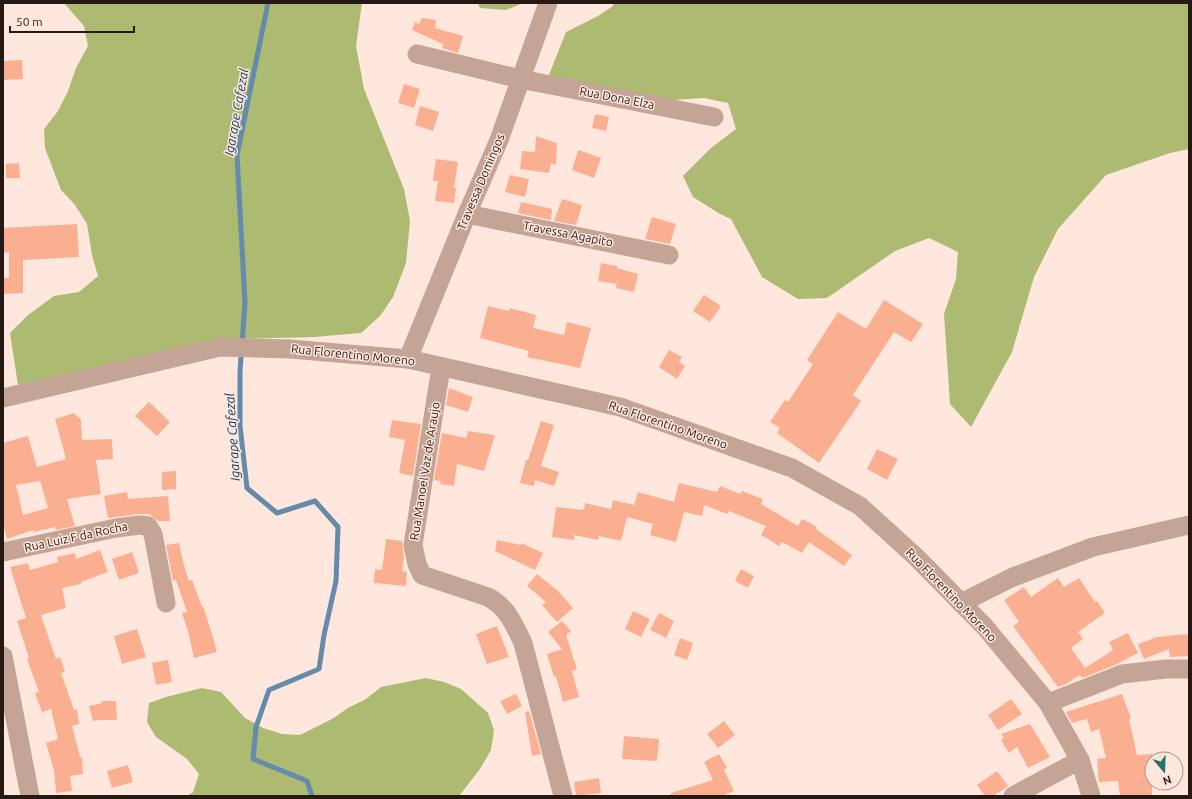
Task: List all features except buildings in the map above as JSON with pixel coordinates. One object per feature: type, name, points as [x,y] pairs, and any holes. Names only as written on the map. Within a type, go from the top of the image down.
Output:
[{"type":"street","name":"Travessa Domingos","points":[[408,359],[466,214],[499,140],[548,3]]},
{"type":"street","name":"Rua Dona Elza","points":[[417,54],[520,79],[714,117]]},
{"type":"street","name":"Travessa Agapito","points":[[466,214],[669,255]]},
{"type":"street","name":"Rua Florentino Moreno","points":[[3,398],[220,347],[290,349],[408,359],[620,407],[792,468],[860,506],[916,557],[985,627],[1048,702],[1080,760],[1091,796]]},
{"type":"street","name":"Rua Manoel Vaz de Araujo","points":[[441,367],[413,545],[417,564],[422,575],[488,596],[498,602],[512,620],[523,643],[563,796]]},
{"type":"street","name":"Rua Luiz F da Rocha","points":[[3,552],[116,528],[140,524],[148,526],[153,534],[166,603]]},
{"type":"street","points":[[961,603],[1013,578],[1093,547],[1189,525]]},
{"type":"street","points":[[3,656],[7,691],[30,796]]},
{"type":"street","points":[[1048,702],[1122,674],[1166,669],[1189,669]]},
{"type":"street","points":[[1013,796],[1080,760]]},
{"type":"green space","points":[[64,3],[362,3],[356,46],[364,89],[404,189],[410,221],[406,263],[393,297],[380,316],[361,333],[314,337],[234,339],[18,385],[10,333],[28,315],[54,296],[79,292],[98,276],[92,255],[87,224],[75,205],[61,190],[45,148],[44,129],[58,111],[68,91],[76,68],[88,46],[84,26]]},
{"type":"green space","points":[[478,3],[523,3],[506,10],[480,8]]},
{"type":"green space","points":[[613,3],[1189,3],[1189,149],[1170,153],[1106,175],[1058,229],[1034,277],[1012,352],[971,427],[950,404],[944,314],[956,279],[958,252],[929,238],[895,251],[827,298],[798,299],[762,277],[731,219],[693,197],[683,176],[711,148],[736,129],[728,103],[704,98],[656,101],[547,80],[566,32],[598,16],[613,6]]},
{"type":"green space","points":[[426,678],[444,682],[461,689],[488,713],[494,730],[491,750],[480,769],[459,796],[187,796],[193,792],[199,774],[187,759],[156,737],[147,722],[149,703],[202,688],[221,692],[245,718],[263,728],[282,734],[300,735],[332,719],[348,708],[366,699],[381,687]]},
{"type":"waterway","name":"Igarape Cafezal","points":[[268,3],[237,155],[245,303],[240,371],[240,426],[247,488],[277,513],[315,501],[338,527],[336,581],[324,635],[319,669],[269,690],[256,727],[253,759],[307,781],[312,796]]}]
